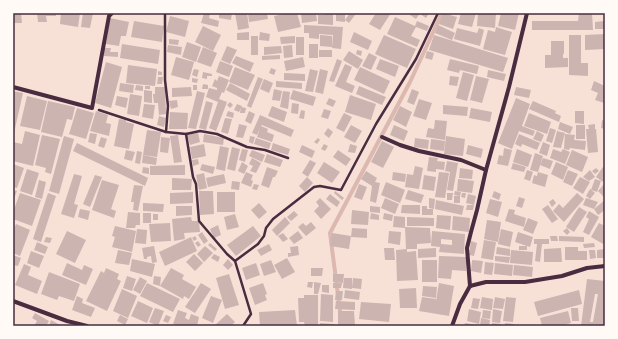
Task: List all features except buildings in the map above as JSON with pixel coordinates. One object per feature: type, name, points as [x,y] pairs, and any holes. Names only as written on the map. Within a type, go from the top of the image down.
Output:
[{"type":"street","points":[[13,87],[92,108],[109,16],[112,13]]},
{"type":"street","points":[[452,326],[460,304],[470,286],[467,248],[527,13]]},
{"type":"street","points":[[382,137],[400,145],[419,151],[461,160],[486,170]]},
{"type":"street","points":[[470,286],[486,282],[525,282],[562,276],[587,268],[605,266]]},
{"type":"street","points":[[13,301],[67,321],[87,326]]},
{"type":"path","points":[[165,13],[165,80],[168,106],[166,132]]},
{"type":"path","points":[[235,261],[258,244],[264,236],[266,228],[273,219],[314,188],[320,186],[341,190],[376,124],[416,59],[438,13]]},
{"type":"path","points":[[92,108],[166,132],[186,134],[200,131],[217,134],[248,147],[265,150],[288,158]]},
{"type":"path","points":[[186,134],[193,177],[196,184],[199,222],[235,261],[251,314],[243,326]]},
{"type":"waterway","points":[[342,326],[330,233],[410,82],[442,13]]}]
